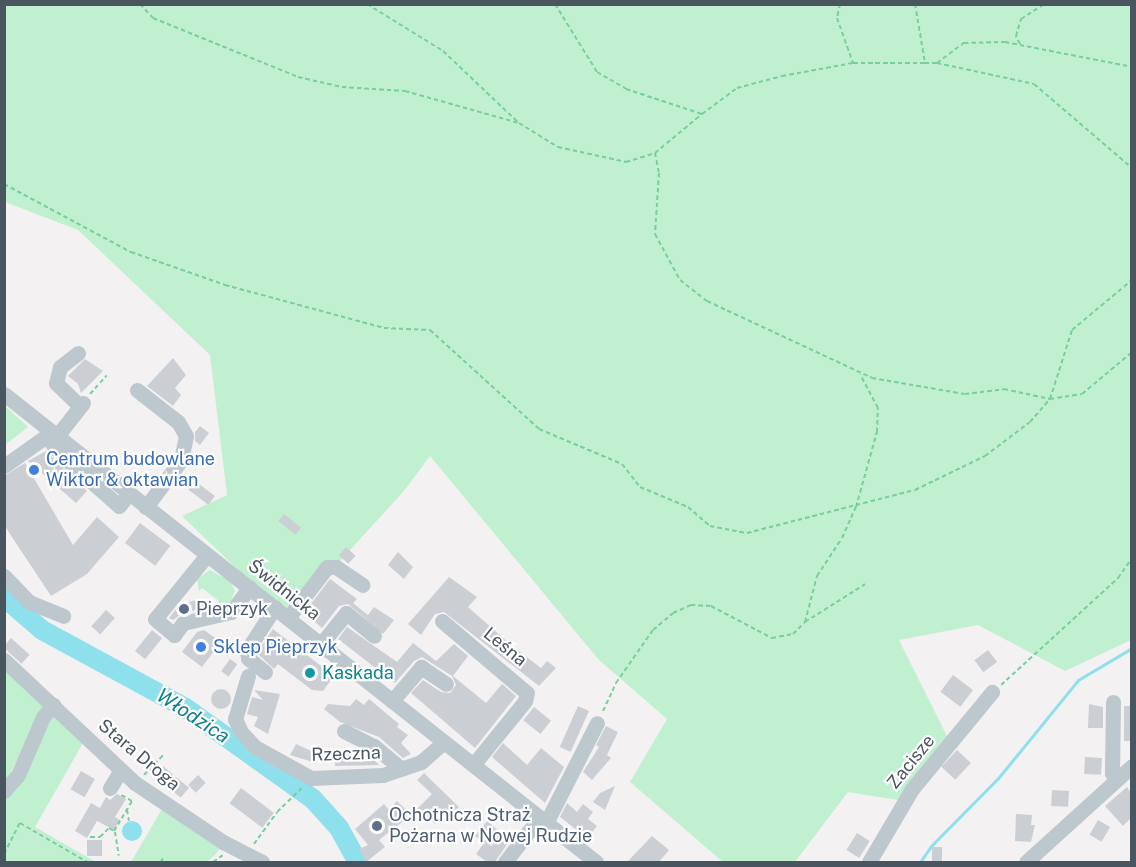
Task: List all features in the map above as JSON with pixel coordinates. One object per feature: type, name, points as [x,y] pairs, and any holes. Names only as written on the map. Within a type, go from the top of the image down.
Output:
[{"type":"street","points":[[4,466],[52,435],[82,404],[56,383],[60,367],[78,353]]},
{"type":"street","points":[[137,390],[178,422],[186,436],[180,460],[146,507]]},
{"type":"street","name":"Świdnicka","points":[[4,394],[52,435],[129,493],[596,862]]},
{"type":"street","points":[[207,555],[155,620],[174,635],[183,623],[231,612],[250,588]]},
{"type":"street","points":[[288,618],[327,567],[336,567],[363,585]]},
{"type":"street","points":[[4,576],[29,602],[63,616]]},
{"type":"street","points":[[265,672],[248,658],[247,650],[274,607]]},
{"type":"street","points":[[321,644],[346,613],[374,636]]},
{"type":"street","name":"Leśna","points":[[442,621],[527,693],[525,700],[474,765]]},
{"type":"street","name":"Stara Droga","points":[[4,660],[135,783],[262,862]]},
{"type":"street","points":[[392,701],[421,667],[446,684]]},
{"type":"street","name":"Rzeczna","points":[[248,676],[236,722],[249,742],[278,762],[310,778],[383,775],[434,754],[444,742]]},
{"type":"street","name":"Zacisze","points":[[869,862],[912,789],[992,692]]},
{"type":"street","points":[[1113,702],[1112,773],[1117,779]]},
{"type":"street","points":[[4,791],[18,776],[42,717],[53,705]]},
{"type":"street","points":[[505,862],[543,820],[597,723]]},
{"type":"street","points":[[344,731],[374,746],[401,769]]},
{"type":"street","points":[[1026,862],[1131,766]]},
{"type":"street","points":[[110,788],[121,770]]},
{"type":"path","points":[[140,4],[153,18],[298,77],[342,87],[405,91],[519,123]]},
{"type":"path","points":[[367,4],[443,51],[519,123],[558,147],[604,159],[626,162],[655,153],[737,88],[853,63],[937,63],[1035,84],[1131,168]]},
{"type":"path","points":[[555,4],[597,72],[626,89],[702,114]]},
{"type":"path","points":[[840,4],[837,18],[853,63]]},
{"type":"path","points":[[915,4],[925,63]]},
{"type":"path","points":[[1020,44],[1016,36],[1021,19],[1044,4]]},
{"type":"path","points":[[937,63],[964,43],[1020,44],[1131,68]]},
{"type":"path","points":[[655,153],[659,172],[655,234],[680,280],[707,301],[872,378],[966,394],[1004,389],[1050,399],[1082,394],[1131,352]]},
{"type":"path","points":[[4,184],[131,252],[225,285],[384,328],[430,330],[539,429],[622,465],[640,487],[688,507],[710,526],[747,533],[856,507],[915,490],[985,456],[1030,422],[1050,399],[1072,330],[1131,280]]},
{"type":"path","points":[[805,622],[817,576],[842,538],[856,507],[875,443],[878,408],[858,372]]},
{"type":"path","points":[[82,404],[106,375]]},
{"type":"path","points":[[992,692],[1118,578],[1131,558]]},
{"type":"path","points":[[597,723],[616,683],[653,630],[673,613],[691,605],[711,606],[772,638],[793,634],[805,622],[865,584]]},
{"type":"path","points":[[135,783],[164,754]]},
{"type":"path","points":[[247,854],[277,812],[306,783]]},
{"type":"path","points":[[110,788],[132,801],[114,831],[119,856]]},
{"type":"path","points":[[127,810],[129,821]]},
{"type":"path","points":[[4,854],[20,823],[87,862]]},
{"type":"path","points":[[90,837],[100,837],[109,828],[114,831]]},
{"type":"path","points":[[161,862],[163,858]]},
{"type":"green space","points":[[4,5],[1131,5],[1131,640],[1065,671],[978,625],[899,640],[951,744],[904,801],[848,792],[795,862],[723,862],[630,782],[667,719],[599,660],[430,456],[404,491],[288,618],[182,516],[227,495],[210,355],[78,230],[5,202]]},
{"type":"green space","points":[[4,405],[28,427],[5,445],[4,445]]},
{"type":"green space","points":[[210,570],[230,581],[235,591],[230,603],[216,604],[219,601],[202,588],[199,591],[197,579]]},
{"type":"green space","points":[[4,667],[45,703],[4,786]]},
{"type":"green space","points":[[54,714],[83,743],[35,827],[96,862],[5,862],[4,799]]},
{"type":"green space","points":[[162,809],[221,847],[215,855],[207,862],[131,862]]},
{"type":"water","points":[[132,821],[139,824],[142,831],[139,838],[132,841],[125,838],[122,831],[125,824]]},
{"type":"building","points":[[173,358],[186,375],[175,388],[181,395],[173,406],[147,386]]},
{"type":"building","points":[[85,359],[103,371],[81,393],[78,384],[68,376]]},
{"type":"building","points":[[200,426],[209,433],[200,445],[195,441],[195,432]]},
{"type":"building","points":[[46,451],[87,491],[76,503],[28,461]]},
{"type":"building","points":[[25,463],[73,545],[97,517],[119,537],[87,574],[51,596],[4,525],[4,476]]},
{"type":"building","points":[[195,481],[215,496],[208,505],[188,490]]},
{"type":"building","points":[[284,514],[301,528],[295,535],[278,521]]},
{"type":"building","points":[[140,523],[170,546],[155,566],[125,543]]},
{"type":"building","points":[[346,547],[356,556],[348,564],[339,555]]},
{"type":"building","points":[[398,552],[413,567],[404,579],[388,565]]},
{"type":"building","points":[[449,577],[477,597],[468,607],[511,645],[541,668],[547,661],[556,668],[539,686],[444,612],[435,614],[421,635],[408,624]]},
{"type":"building","points":[[330,579],[357,599],[353,603],[368,615],[374,607],[394,620],[383,634],[348,604],[339,606],[322,628],[304,613]]},
{"type":"building","points":[[201,599],[203,608],[181,614],[173,620],[169,618],[180,604]]},
{"type":"building","points":[[106,610],[115,618],[100,634],[91,626]]},
{"type":"building","points":[[347,627],[397,662],[413,643],[436,661],[454,644],[468,656],[453,676],[486,703],[502,684],[516,696],[475,748],[411,693],[423,680],[441,692],[450,693],[456,685],[452,676],[422,657],[414,661],[395,683],[338,639]]},
{"type":"building","points":[[273,629],[334,676],[323,691],[312,690],[278,664],[274,669],[257,653]]},
{"type":"building","points":[[152,630],[162,638],[145,659],[135,651]]},
{"type":"building","points":[[204,630],[221,642],[202,667],[182,652],[197,632]]},
{"type":"building","points":[[11,638],[30,655],[22,664],[4,648]]},
{"type":"building","points":[[988,650],[997,662],[983,672],[974,660]]},
{"type":"building","points":[[230,659],[237,664],[228,676],[221,671]]},
{"type":"building","points":[[953,675],[973,690],[960,707],[940,692]]},
{"type":"building","points":[[221,689],[228,692],[231,699],[228,706],[221,709],[214,706],[211,699],[214,692]]},
{"type":"building","points":[[254,690],[280,694],[268,734],[254,726],[258,717],[247,714],[252,697],[263,700]]},
{"type":"building","points":[[356,699],[364,705],[369,699],[399,724],[397,727],[408,735],[401,743],[411,754],[403,758],[379,737],[340,722],[324,709],[328,704],[350,706]]},
{"type":"building","points":[[1089,704],[1103,707],[1103,728],[1088,728]]},
{"type":"building","points":[[578,706],[589,711],[571,752],[560,747]]},
{"type":"building","points":[[1124,706],[1131,706],[1131,741],[1124,741]]},
{"type":"building","points":[[534,707],[551,721],[540,734],[523,720]]},
{"type":"building","points":[[606,726],[618,732],[607,755],[611,758],[592,780],[583,772],[599,747],[596,745]]},
{"type":"building","points":[[503,743],[527,765],[541,748],[564,767],[545,803],[492,757]]},
{"type":"building","points":[[296,744],[316,753],[313,762],[290,755]]},
{"type":"building","points":[[355,747],[369,754],[379,765],[335,766],[336,750],[355,751]]},
{"type":"building","points":[[957,750],[971,763],[955,780],[941,767]]},
{"type":"building","points":[[1085,757],[1102,758],[1101,775],[1084,774]]},
{"type":"building","points":[[163,766],[189,788],[181,798],[155,776]]},
{"type":"building","points":[[81,771],[95,779],[84,797],[70,789]]},
{"type":"building","points":[[424,773],[459,807],[453,814],[449,810],[435,824],[418,808],[432,794],[417,780]]},
{"type":"building","points":[[198,775],[206,783],[196,793],[188,785]]},
{"type":"building","points":[[615,786],[605,810],[593,802],[600,793]]},
{"type":"building","points":[[1127,787],[1131,793],[1131,818],[1123,826],[1105,806]]},
{"type":"building","points":[[241,788],[274,813],[262,828],[230,803]]},
{"type":"building","points":[[1052,790],[1069,791],[1068,807],[1051,806]]},
{"type":"building","points":[[117,794],[126,799],[115,817],[120,820],[114,830],[97,821],[87,838],[75,831],[91,803],[100,808],[106,797],[110,800]]},
{"type":"building","name":"Ochotnicza Straż Pożarna w Nowej Rudzie","points":[[397,801],[411,815],[379,840],[385,847],[366,862],[359,849],[368,845],[355,829],[384,804],[389,810]]},
{"type":"building","points":[[567,803],[577,812],[583,804],[593,812],[588,819],[597,826],[587,838],[560,817]]},
{"type":"building","points":[[1016,814],[1032,815],[1031,825],[1035,825],[1031,842],[1015,841]]},
{"type":"building","points":[[1098,820],[1110,827],[1102,842],[1090,835]]},
{"type":"building","points":[[487,821],[510,840],[495,862],[487,862],[476,854],[484,843],[475,836]]},
{"type":"building","points":[[857,833],[870,841],[859,858],[846,850]]},
{"type":"building","points":[[652,836],[669,850],[659,862],[627,862]]},
{"type":"building","points":[[87,840],[102,840],[102,856],[87,856]]},
{"type":"building","points":[[932,847],[942,847],[942,862],[932,862]]},
{"type":"waterway","name":"Włodzica","points":[[4,597],[42,630],[184,707],[313,799],[339,828],[358,862]]},
{"type":"waterway","points":[[920,862],[931,846],[999,777],[1078,680],[1132,648]]},
{"type":"place","name":"Centrum budowlane Wiktor & oktawian","points":[[34,470]]},
{"type":"place","name":"Pieprzyk","points":[[184,609]]},
{"type":"place","name":"Sklep Pieprzyk","points":[[201,647]]},
{"type":"place","name":"Kaskada","points":[[310,673]]},
{"type":"place","name":"Ochotnicza Straż Pożarna w Nowej Rudzie","points":[[377,826]]}]
